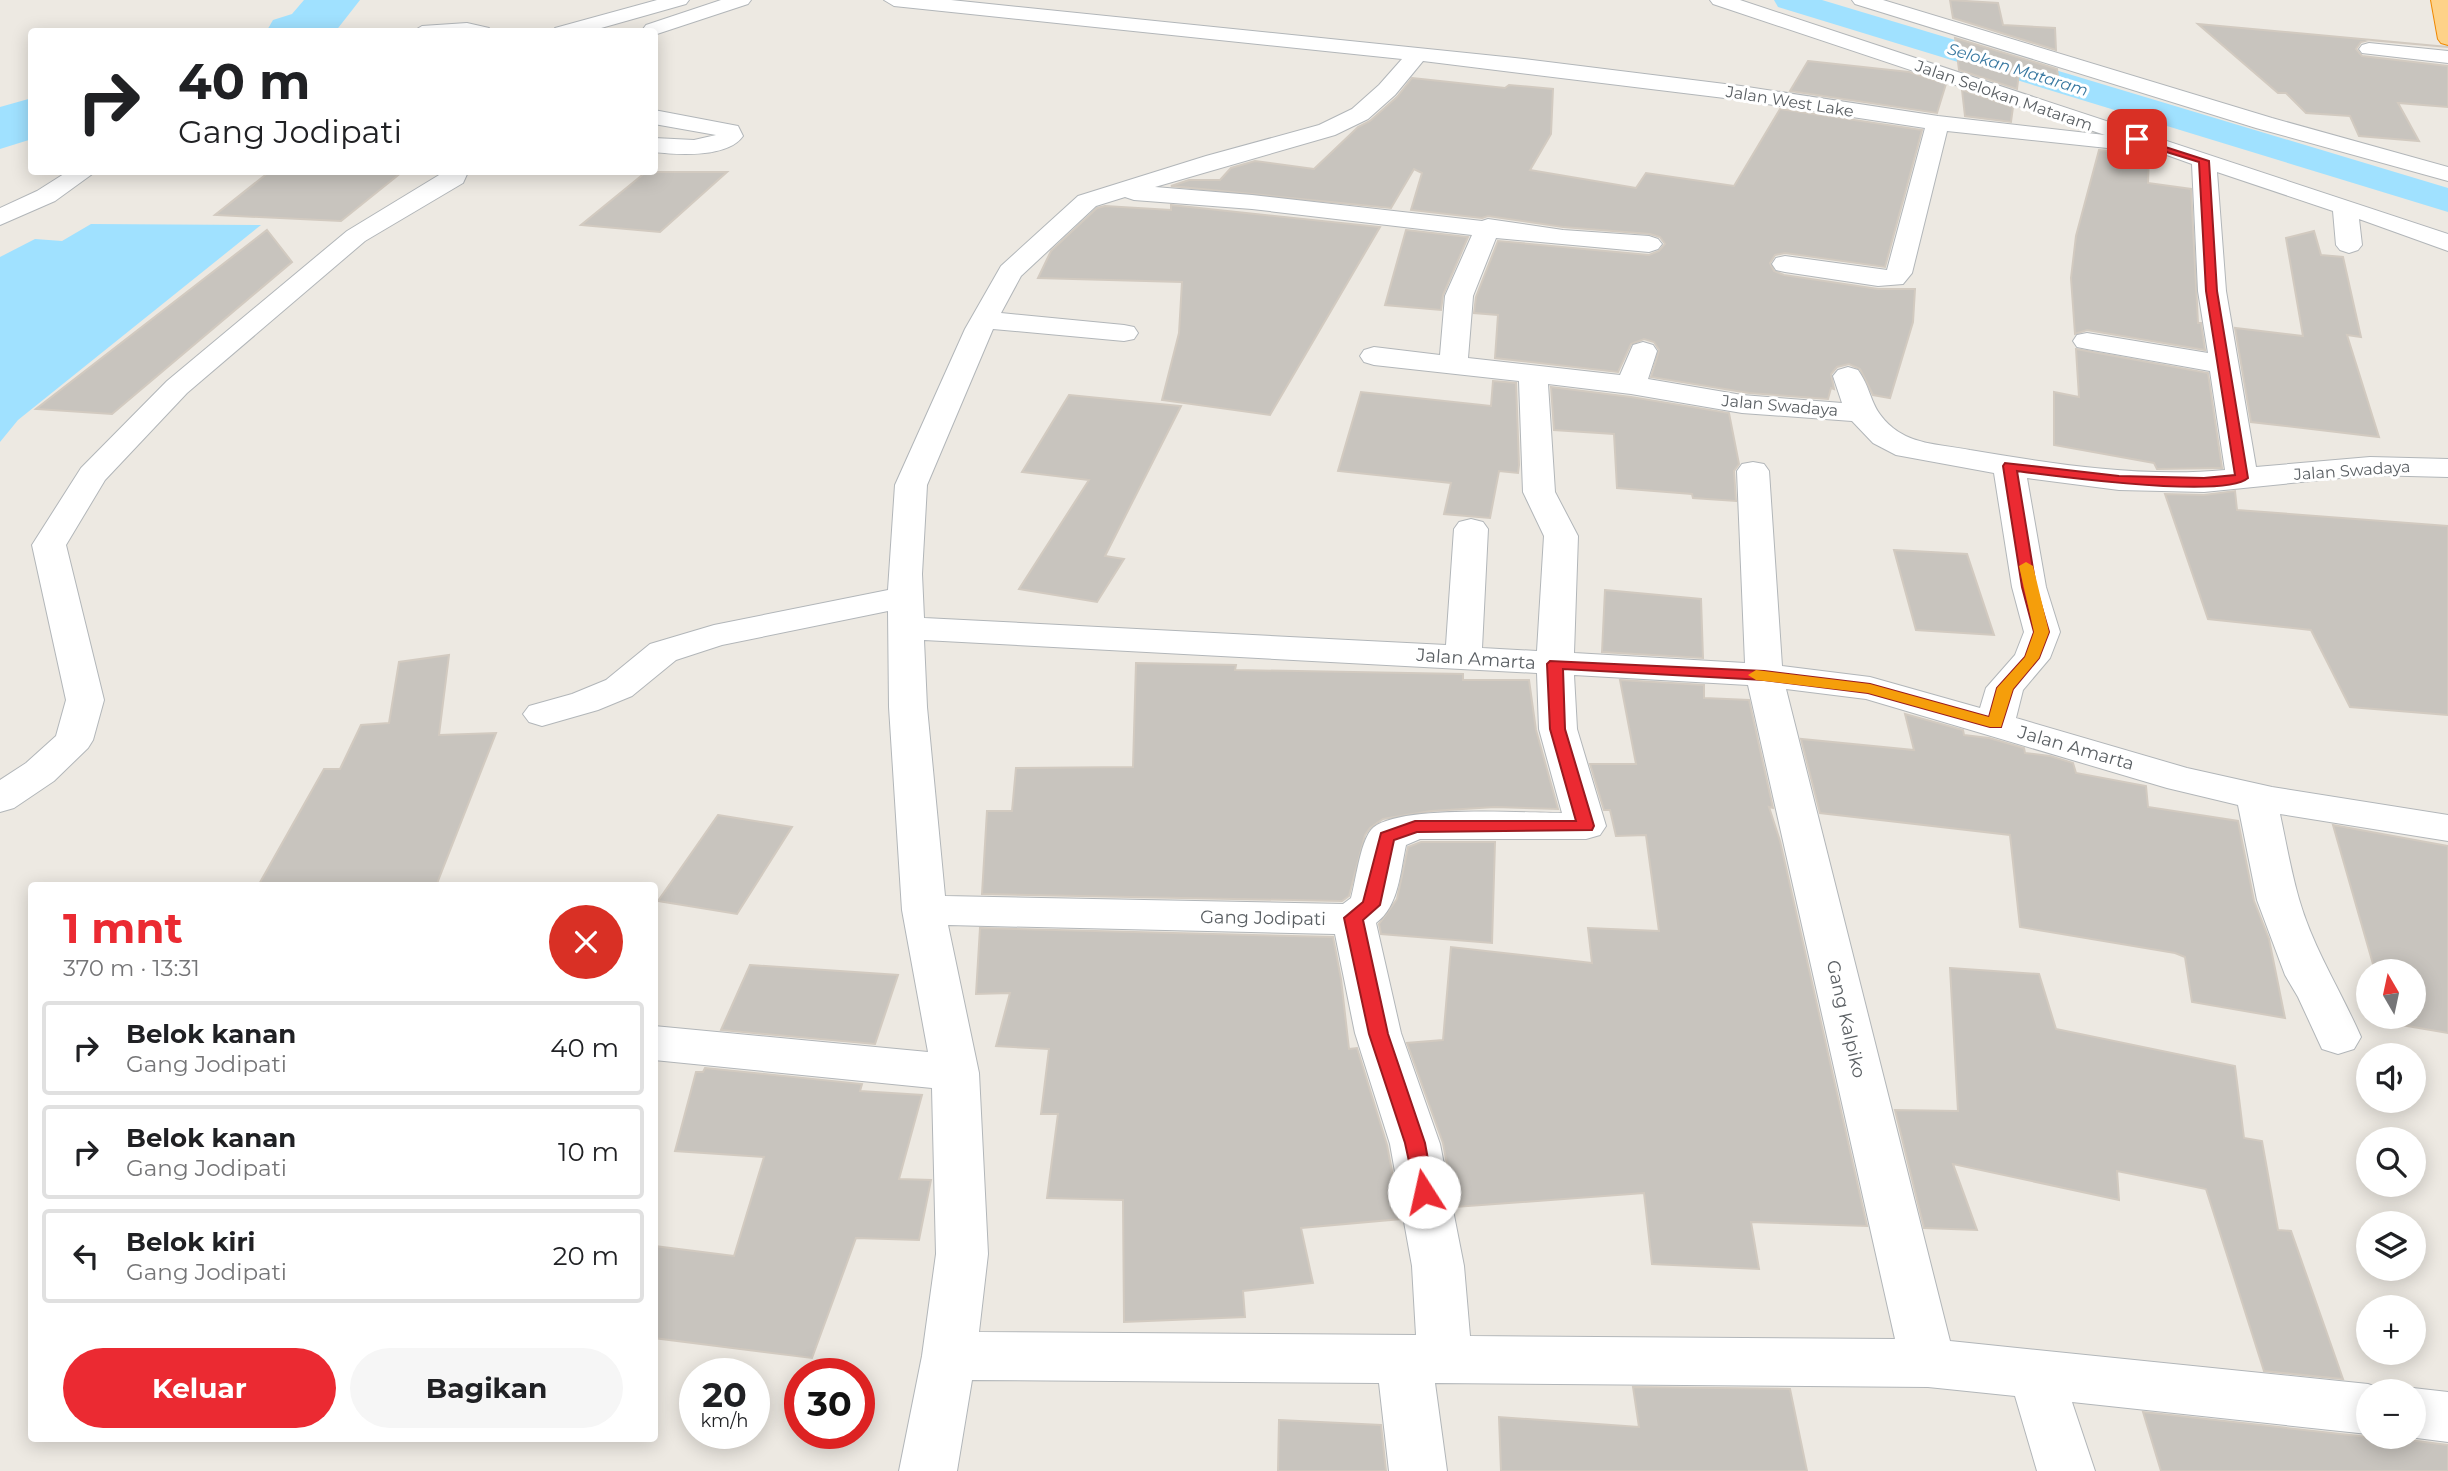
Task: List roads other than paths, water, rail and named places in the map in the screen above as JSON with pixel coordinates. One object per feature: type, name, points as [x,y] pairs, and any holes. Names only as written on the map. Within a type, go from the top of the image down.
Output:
[{"type":"highway","points":[[2441,0],[2448,39]]},
{"type":"street","points":[[581,28],[679,0]]},
{"type":"street","points":[[658,28],[741,0]]},
{"type":"street","name":"Jalan West Lake","points":[[894,0],[1418,53],[1729,91],[1938,123],[2162,148]]},
{"type":"street","name":"Jalan Selokan Mataram","points":[[1720,0],[2448,243]]},
{"type":"street","points":[[1871,1],[2264,123],[2448,174]]},
{"type":"street","points":[[2369,49],[2448,57]]},
{"type":"street","points":[[928,1471],[949,1356],[962,1254],[955,1073],[924,910],[908,707],[906,613],[911,485],[984,320],[1010,272],[1087,201],[1327,130],[1360,114],[1387,90],[1418,53]]},
{"type":"street","points":[[2249,100],[2264,123]]},
{"type":"street","points":[[658,118],[718,127],[730,131],[732,136],[721,142],[695,148],[658,145]]},
{"type":"street","points":[[1785,264],[1894,278],[1899,273],[1938,123]]},
{"type":"street","points":[[2204,161],[2212,291],[2242,478]]},
{"type":"street","points":[[0,217],[46,196],[78,175]]},
{"type":"street","points":[[0,800],[40,772],[74,740],[85,700],[49,545],[92,475],[177,387],[259,316],[356,236],[455,175]]},
{"type":"street","points":[[1115,191],[1252,202],[1488,227],[1563,238],[1648,244]]},
{"type":"street","points":[[2345,207],[2349,245]]},
{"type":"street","points":[[1453,365],[1460,296],[1488,227]]},
{"type":"street","points":[[984,320],[1124,333]]},
{"type":"street","points":[[2087,341],[2224,365]]},
{"type":"street","points":[[1632,385],[1643,351]]},
{"type":"street","name":"Jalan Swadaya","points":[[1374,356],[1632,385],[1742,404],[1861,413],[1884,436],[1907,448],[2009,466],[2119,480],[2204,482],[2370,466],[2448,468]]},
{"type":"street","points":[[1418,1471],[1424,1360],[1438,1266],[1415,1143],[1378,1034],[1353,918],[1371,905],[1387,837],[1415,826],[1586,826],[1558,729],[1555,664],[1560,536],[1539,492],[1533,374]]},
{"type":"street","points":[[1848,376],[1861,413]]},
{"type":"street","points":[[1995,724],[2005,688],[2032,658],[2042,632],[2029,587],[2009,466]]},
{"type":"street","name":"Gang Kalpiko","points":[[1753,471],[1764,676],[1928,1363]]},
{"type":"street","points":[[1463,659],[1471,528]]},
{"type":"street","name":"Jalan Amarta","points":[[542,714],[585,702],[619,688],[663,652],[714,636],[881,601],[906,613],[1130,638],[1764,676],[1870,688],[2181,779],[2256,796],[2448,828]]},
{"type":"street","points":[[2256,796],[2278,900],[2307,975],[2319,992],[2339,1037]]},
{"type":"street","name":"Gang Jodipati","points":[[924,910],[1051,915],[1326,920],[1353,918]]},
{"type":"street","points":[[658,1043],[955,1073]]},
{"type":"street","points":[[949,1356],[1928,1363],[2356,1408]]},
{"type":"street","points":[[2036,1375],[2066,1471]]},
{"type":"street","points":[[2426,1414],[2448,1417]]},
{"type":"water","points":[[91,224],[261,225],[18,420],[0,442],[0,257],[35,239],[62,241]]},
{"type":"waterway","points":[[305,28],[311,26],[333,0]]},
{"type":"waterway","name":"Selokan Mataram","points":[[1789,0],[2448,200]]},
{"type":"waterway","points":[[0,130],[28,118]]}]
